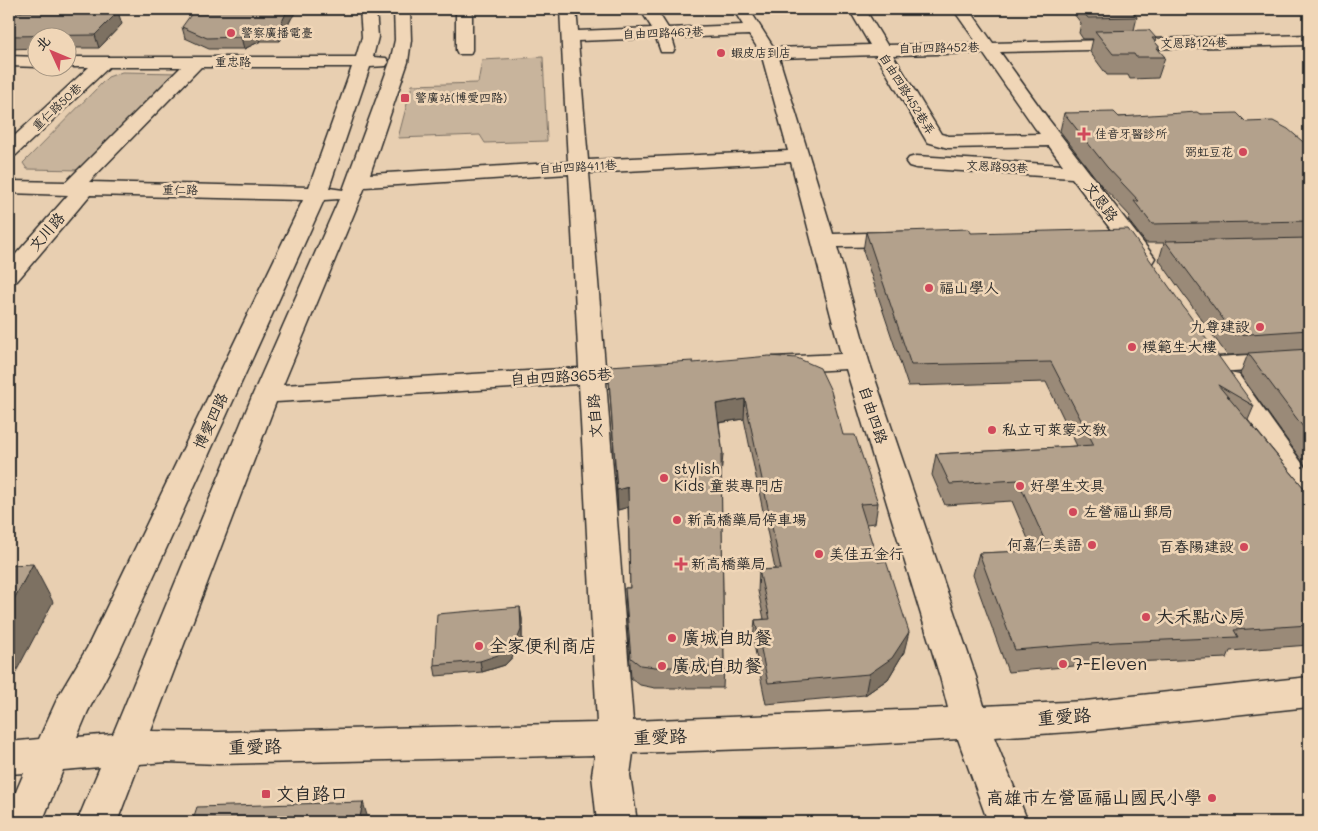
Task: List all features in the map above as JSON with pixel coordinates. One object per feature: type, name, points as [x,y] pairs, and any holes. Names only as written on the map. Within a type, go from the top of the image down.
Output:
[{"type":"street","points":[[9,10],[14,9]]},
{"type":"street","name":"博愛四路","points":[[22,822],[72,706],[105,646],[317,193],[370,42],[368,9]]},
{"type":"street","points":[[97,822],[266,394],[354,188],[399,62],[403,40],[402,9]]},
{"type":"street","points":[[464,9],[464,50]]},
{"type":"street","name":"文自路","points":[[568,9],[616,738],[611,775],[617,822]]},
{"type":"street","points":[[648,9],[663,33],[668,52]]},
{"type":"street","name":"自由四路","points":[[741,9],[769,53],[824,241],[856,360],[958,677],[970,723],[1008,822]]},
{"type":"street","name":"自由四路452巷弄","points":[[857,9],[879,49],[934,138],[948,142],[1052,129]]},
{"type":"street","name":"文恩路","points":[[961,9],[1052,129],[1078,172],[1142,246],[1156,276]]},
{"type":"street","name":"自由四路467巷","points":[[571,36],[755,30]]},
{"type":"street","name":"文恩路124巷","points":[[988,46],[1309,40]]},
{"type":"street","name":"自由四路452巷","points":[[769,53],[988,46]]},
{"type":"street","points":[[9,61],[28,62]]},
{"type":"street","name":"重忠路","points":[[78,62],[399,62]]},
{"type":"street","name":"重仁路50巷","points":[[9,151],[105,62]]},
{"type":"street","name":"文川路","points":[[9,276],[78,188],[196,62]]},
{"type":"street","name":"自由四路411巷","points":[[354,188],[578,167],[799,156]]},
{"type":"street","name":"文恩路93巷","points":[[916,162],[1078,172]]},
{"type":"street","name":"重仁路","points":[[9,187],[317,193],[354,188]]},
{"type":"street","points":[[1097,236],[1142,246]]},
{"type":"street","points":[[824,241],[922,239]]},
{"type":"street","points":[[1307,489],[1213,357],[1309,359]]},
{"type":"street","points":[[748,366],[856,360]]},
{"type":"street","name":"自由四路365巷","points":[[266,394],[631,373]]},
{"type":"street","name":"重愛路","points":[[9,758],[167,746],[219,748],[616,738],[835,730],[1085,716],[1309,692]]},
{"type":"shaded area","points":[[543,57],[547,141],[485,143],[480,135],[398,138],[412,85],[478,83],[482,60]]},
{"type":"shaded area","points":[[122,72],[180,73],[82,170],[27,169],[23,163],[108,77]]},
{"type":"building","points":[[195,9],[288,9],[278,30],[258,30],[241,37],[207,38],[182,27]]},
{"type":"building","points":[[1091,9],[1130,9],[1137,17],[1088,18],[1084,13],[1094,12]]},
{"type":"building","points":[[9,12],[118,12],[95,35],[78,35],[78,28],[28,28],[28,36],[9,36]]},
{"type":"building","points":[[1149,30],[1156,38],[1152,38],[1160,48],[1157,48],[1165,57],[1136,57],[1134,54],[1113,54],[1095,31]]},
{"type":"building","points":[[1114,112],[1119,117],[1197,112],[1200,114],[1237,113],[1246,122],[1273,121],[1288,129],[1309,147],[1309,221],[1152,224],[1134,201],[1139,201],[1107,167],[1064,113]]},
{"type":"building","points":[[969,229],[971,233],[1128,229],[1254,406],[1218,385],[1309,494],[1309,625],[1234,630],[1238,637],[1116,642],[1015,650],[979,553],[1049,550],[1018,480],[950,484],[936,454],[1094,445],[1051,362],[911,365],[866,232]]},
{"type":"building","points":[[1309,238],[1309,330],[1235,335],[1165,241]]},
{"type":"building","points":[[1309,349],[1309,435],[1248,353]]},
{"type":"building","points":[[769,356],[797,358],[820,368],[831,391],[843,435],[855,435],[878,503],[860,504],[878,562],[886,561],[909,632],[892,658],[869,674],[768,683],[755,620],[770,619],[759,570],[781,569],[745,399],[716,404],[723,455],[721,455],[724,667],[655,667],[640,665],[631,658],[625,588],[630,588],[628,487],[617,490],[608,366],[693,361],[693,363]]},
{"type":"building","points":[[33,564],[9,608],[9,565]]},
{"type":"building","name":"全家便利商店","points":[[520,607],[521,630],[517,640],[504,653],[480,661],[434,665],[437,614]]},
{"type":"building","points":[[363,802],[359,822],[192,822],[197,807]]},
{"type":"place","name":"警察廣播電臺","points":[[231,33]]},
{"type":"place","name":"蝦皮店到店","points":[[721,53]]},
{"type":"place","name":"警廣站(博愛四路)","points":[[405,98]]},
{"type":"place","name":"佳音牙醫診所","points":[[1084,134]]},
{"type":"place","name":"弼虹豆花","points":[[1243,152]]},
{"type":"place","name":"福山學人","points":[[929,288]]},
{"type":"place","name":"九尊建設","points":[[1260,327]]},
{"type":"place","name":"模範生大樓","points":[[1132,347]]},
{"type":"place","name":"私立可萊蒙文教","points":[[992,430]]},
{"type":"place","name":"stylish Kids 童裝專門店","points":[[664,478]]},
{"type":"place","name":"好學生文具","points":[[1020,486]]},
{"type":"place","name":"左營福山郵局","points":[[1073,512]]},
{"type":"place","name":"新高橋藥局停車場","points":[[677,520]]},
{"type":"place","name":"何嘉仁美語","points":[[1092,545]]},
{"type":"place","name":"百春陽建設","points":[[1244,547]]},
{"type":"place","name":"美佳五金行","points":[[819,554]]},
{"type":"place","name":"新高橋藥局","points":[[681,564]]},
{"type":"place","name":"大禾點心房","points":[[1146,617]]},
{"type":"place","name":"廣城自助餐","points":[[672,638]]},
{"type":"place","name":"全家便利商店","points":[[479,646]]},
{"type":"place","name":"7-Eleven","points":[[1063,664]]},
{"type":"place","name":"廣成自助餐","points":[[662,666]]},
{"type":"place","name":"文自路口","points":[[266,794]]},
{"type":"place","name":"高雄市左營區福山國民小學","points":[[1212,798]]}]
